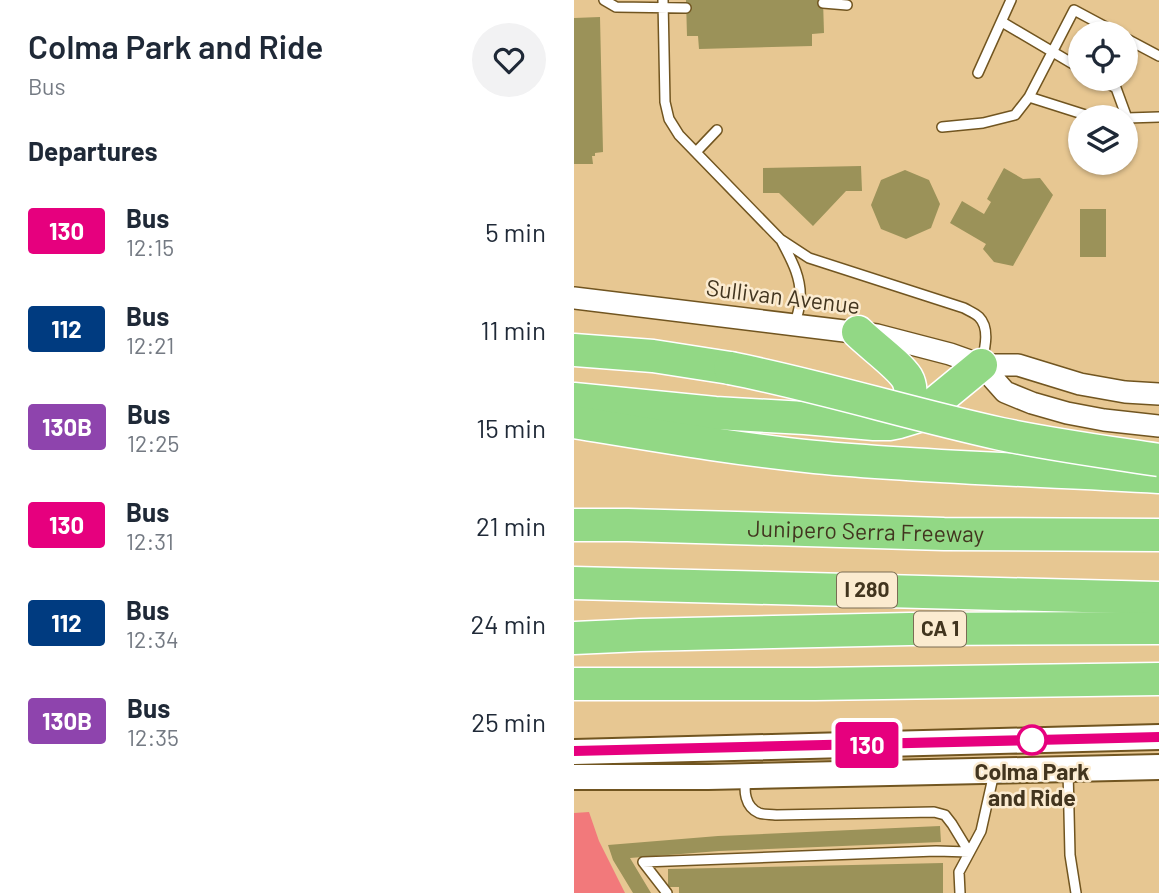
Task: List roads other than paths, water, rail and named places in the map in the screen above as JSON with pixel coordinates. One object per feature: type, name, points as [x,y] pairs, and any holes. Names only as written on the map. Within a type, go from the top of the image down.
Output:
[{"type":"highway","points":[[858,332],[901,371],[910,386],[910,398],[903,412],[891,420],[874,424]]},
{"type":"highway","points":[[574,350],[653,356],[730,368],[1002,434],[1159,460]]},
{"type":"highway","points":[[574,399],[715,413],[874,424],[900,422],[919,416],[981,365]]},
{"type":"highway","points":[[574,379],[683,400],[805,418]]},
{"type":"highway","points":[[574,422],[792,454],[879,463],[1159,477]]},
{"type":"highway","points":[[574,512],[628,525]]},
{"type":"highway","name":"Junipero Serra Freeway","points":[[574,525],[944,534],[1159,535]]},
{"type":"highway","name":"I 280","points":[[574,583],[1159,598]]},
{"type":"highway","name":"CA 1","points":[[574,638],[856,630],[1159,628]]},
{"type":"highway","points":[[574,684],[1159,679]]},
{"type":"highway","points":[[574,700],[816,684]]},
{"type":"main road","points":[[574,751],[1159,737]]},
{"type":"main road","points":[[747,776],[772,747]]},
{"type":"main road","points":[[574,777],[994,772],[1159,767]]},
{"type":"street","name":"Sullivan Avenue","points":[[574,298],[858,332],[914,344],[981,365],[1018,365],[1080,384],[1125,392],[1159,394]]},
{"type":"street","name":"Sullivan Avenue","points":[[981,365],[1005,392],[1032,403],[1095,419],[1159,426]]},
{"type":"lane","points":[[604,0],[616,7],[663,4],[686,8]]},
{"type":"lane","points":[[978,73],[1011,0]]},
{"type":"lane","points":[[823,3],[847,5]]},
{"type":"lane","points":[[663,4],[665,102],[669,119],[679,135],[780,239],[808,258],[964,308],[980,318],[985,330],[981,365]]},
{"type":"lane","points":[[1068,21],[1074,10],[1095,21]]},
{"type":"lane","points":[[1002,22],[1068,62]]},
{"type":"lane","points":[[942,127],[984,124],[1015,115],[1029,97],[1068,22]]},
{"type":"lane","points":[[1138,45],[1159,56]]},
{"type":"lane","points":[[1029,97],[1068,109]]},
{"type":"lane","points":[[1138,118],[1159,117]]},
{"type":"lane","points":[[696,152],[717,130]]},
{"type":"lane","points":[[780,239],[798,278],[800,300],[794,325]]},
{"type":"lane","points":[[1068,770],[1070,855],[1076,893]]},
{"type":"lane","points":[[960,893],[959,872],[981,831],[994,772]]},
{"type":"lane","points":[[747,776],[744,787],[746,798],[752,808],[760,813],[934,812],[945,815],[969,852]]},
{"type":"lane","points":[[667,893],[643,862],[969,852]]},
{"type":"place","name":"Colma Park and Ride","points":[[1032,740]]}]
